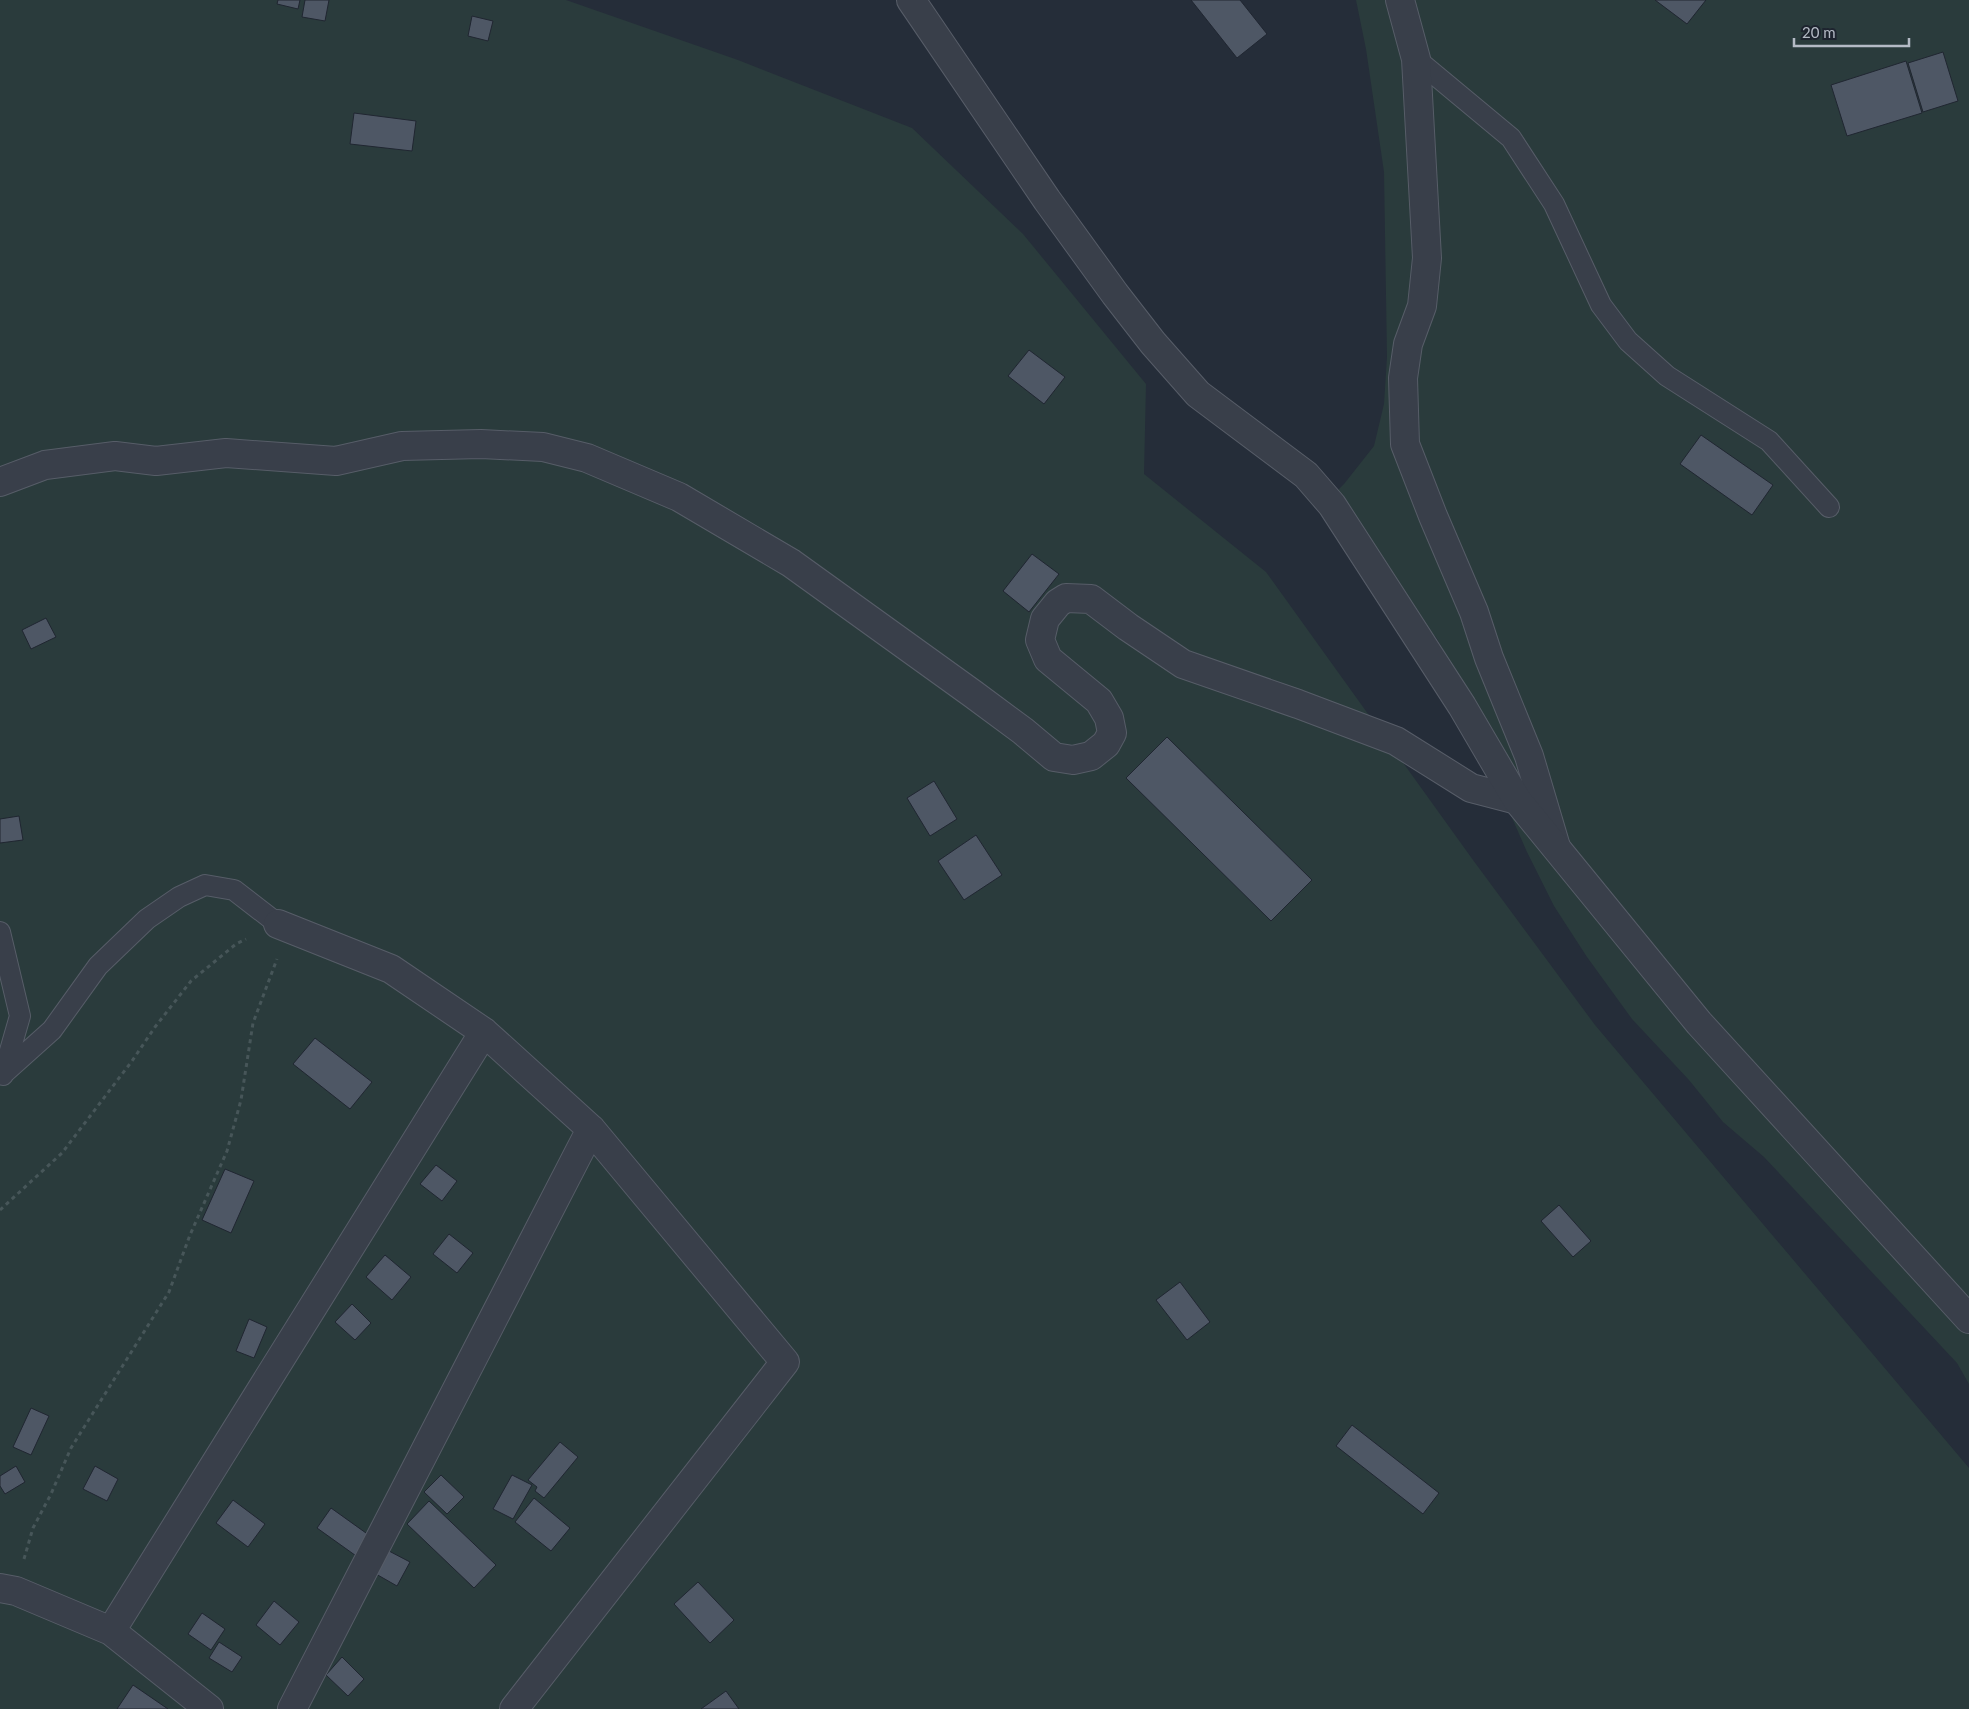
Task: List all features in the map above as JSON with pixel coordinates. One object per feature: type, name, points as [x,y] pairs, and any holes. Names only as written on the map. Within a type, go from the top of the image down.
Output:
[{"type":"street","points":[[911,0],[1047,200],[1153,343],[1198,394],[1306,475],[1332,506],[1462,706],[1517,800],[1699,1023],[1969,1319]]},
{"type":"street","points":[[1400,0],[1416,59],[1427,258],[1422,306],[1408,344],[1403,378],[1404,444],[1474,612],[1489,658],[1529,756],[1556,847]]},
{"type":"street","points":[[0,482],[45,465],[115,456],[156,461],[226,453],[336,461],[402,446],[481,444],[543,446],[588,458],[679,497],[791,563],[994,710],[1054,757],[1073,760],[1091,756],[1106,744],[1112,733],[1109,718],[1099,701],[1048,659],[1040,640],[1044,619],[1058,603],[1066,598],[1091,599],[1120,622],[1183,664],[1396,741],[1471,788],[1517,800]]},
{"type":"street","points":[[278,924],[391,968],[484,1032],[591,1129],[784,1362],[514,1709]]},
{"type":"street","points":[[111,1631],[484,1032]]},
{"type":"street","points":[[292,1709],[591,1129]]},
{"type":"street","points":[[8,1589],[111,1631],[209,1709]]},
{"type":"lane","points":[[1416,59],[1511,138],[1554,204],[1601,305],[1628,341],[1667,376],[1769,441],[1829,507]]},
{"type":"lane","points":[[2,1076],[52,1030],[98,966],[147,919],[179,897],[205,885],[234,890],[278,924]]},
{"type":"lane","points":[[0,932],[20,1016],[2,1076]]},
{"type":"path","points":[[0,1210],[62,1153],[191,981],[236,944],[278,924],[280,950],[253,1023],[240,1100],[227,1151],[190,1235],[169,1292],[100,1398],[71,1448],[51,1494],[33,1528],[8,1589]]},
{"type":"shaded area","points":[[0,0],[566,0],[738,60],[912,128],[1023,234],[1146,384],[1144,474],[1266,572],[1473,860],[1595,1025],[1969,1468],[1969,1709],[0,1709]]},
{"type":"shaded area","points":[[1356,0],[1969,0],[1969,1384],[1957,1363],[1764,1157],[1723,1122],[1689,1080],[1632,1019],[1587,957],[1554,906],[1527,852],[1491,770],[1448,659],[1436,637],[1427,632],[1328,500],[1344,484],[1374,446],[1384,404],[1387,357],[1384,172],[1366,49]]},
{"type":"building","points":[[278,0],[300,0],[298,9],[277,4]]},
{"type":"building","points":[[305,0],[329,0],[325,21],[302,17]]},
{"type":"building","points":[[1191,0],[1240,0],[1267,34],[1237,58]]},
{"type":"building","points":[[1655,0],[1706,0],[1687,24]]},
{"type":"building","points":[[472,16],[493,21],[488,41],[468,36]]},
{"type":"building","points":[[1943,52],[1958,101],[1923,112],[1908,63]]},
{"type":"building","points":[[1906,61],[1922,113],[1847,136],[1831,85]]},
{"type":"building","points":[[354,113],[416,121],[412,151],[350,144]]},
{"type":"building","points":[[1029,350],[1065,377],[1044,404],[1008,376]]},
{"type":"building","points":[[1701,435],[1773,485],[1752,515],[1680,464]]},
{"type":"building","points":[[1032,554],[1059,574],[1029,612],[1003,591]]},
{"type":"building","points":[[46,618],[56,637],[31,649],[22,630]]},
{"type":"building","points":[[1167,737],[1312,880],[1271,921],[1126,778]]},
{"type":"building","points":[[934,781],[957,819],[930,836],[907,798]]},
{"type":"building","points":[[19,816],[23,840],[0,843],[0,819]]},
{"type":"building","points":[[976,835],[1002,875],[964,900],[938,861]]},
{"type":"building","points":[[315,1038],[372,1082],[350,1109],[293,1064]]},
{"type":"building","points":[[436,1165],[457,1181],[442,1201],[420,1184]]},
{"type":"building","points":[[225,1169],[254,1181],[231,1233],[202,1220]]},
{"type":"building","points":[[1559,1205],[1591,1241],[1573,1257],[1541,1221]]},
{"type":"building","points":[[449,1234],[473,1253],[457,1273],[433,1254]]},
{"type":"building","points":[[385,1255],[411,1277],[392,1300],[366,1277]]},
{"type":"building","points":[[1180,1282],[1210,1322],[1187,1340],[1156,1300]]},
{"type":"building","points":[[352,1304],[371,1323],[355,1340],[335,1322]]},
{"type":"building","points":[[249,1319],[267,1327],[254,1358],[236,1351]]},
{"type":"building","points":[[31,1408],[49,1416],[31,1455],[13,1447]]},
{"type":"building","points":[[1352,1425],[1439,1493],[1423,1514],[1336,1446]]},
{"type":"building","points":[[560,1442],[578,1457],[544,1498],[535,1491],[537,1487],[528,1480]]},
{"type":"building","points":[[16,1466],[25,1482],[5,1494],[0,1486],[0,1476]]},
{"type":"building","points":[[95,1466],[118,1479],[107,1501],[83,1489]]},
{"type":"building","points":[[441,1475],[464,1497],[447,1514],[424,1492]]},
{"type":"building","points":[[512,1475],[532,1485],[513,1519],[493,1509]]},
{"type":"building","points":[[534,1498],[570,1528],[551,1551],[515,1522]]},
{"type":"building","points":[[233,1500],[265,1524],[248,1547],[216,1523]]},
{"type":"building","points":[[429,1501],[496,1565],[474,1588],[407,1524]]},
{"type":"building","points":[[331,1508],[373,1538],[359,1558],[317,1528]]},
{"type":"building","points":[[389,1551],[410,1562],[397,1586],[376,1574]]},
{"type":"building","points":[[698,1582],[734,1620],[710,1643],[674,1604]]},
{"type":"building","points":[[274,1601],[299,1622],[280,1645],[256,1625]]},
{"type":"building","points":[[202,1613],[225,1629],[211,1650],[188,1634]]},
{"type":"building","points":[[219,1642],[242,1657],[232,1672],[209,1658]]},
{"type":"building","points":[[342,1657],[364,1679],[348,1696],[326,1675]]},
{"type":"building","points":[[133,1685],[168,1709],[117,1709]]},
{"type":"building","points":[[726,1691],[739,1709],[701,1709]]}]
